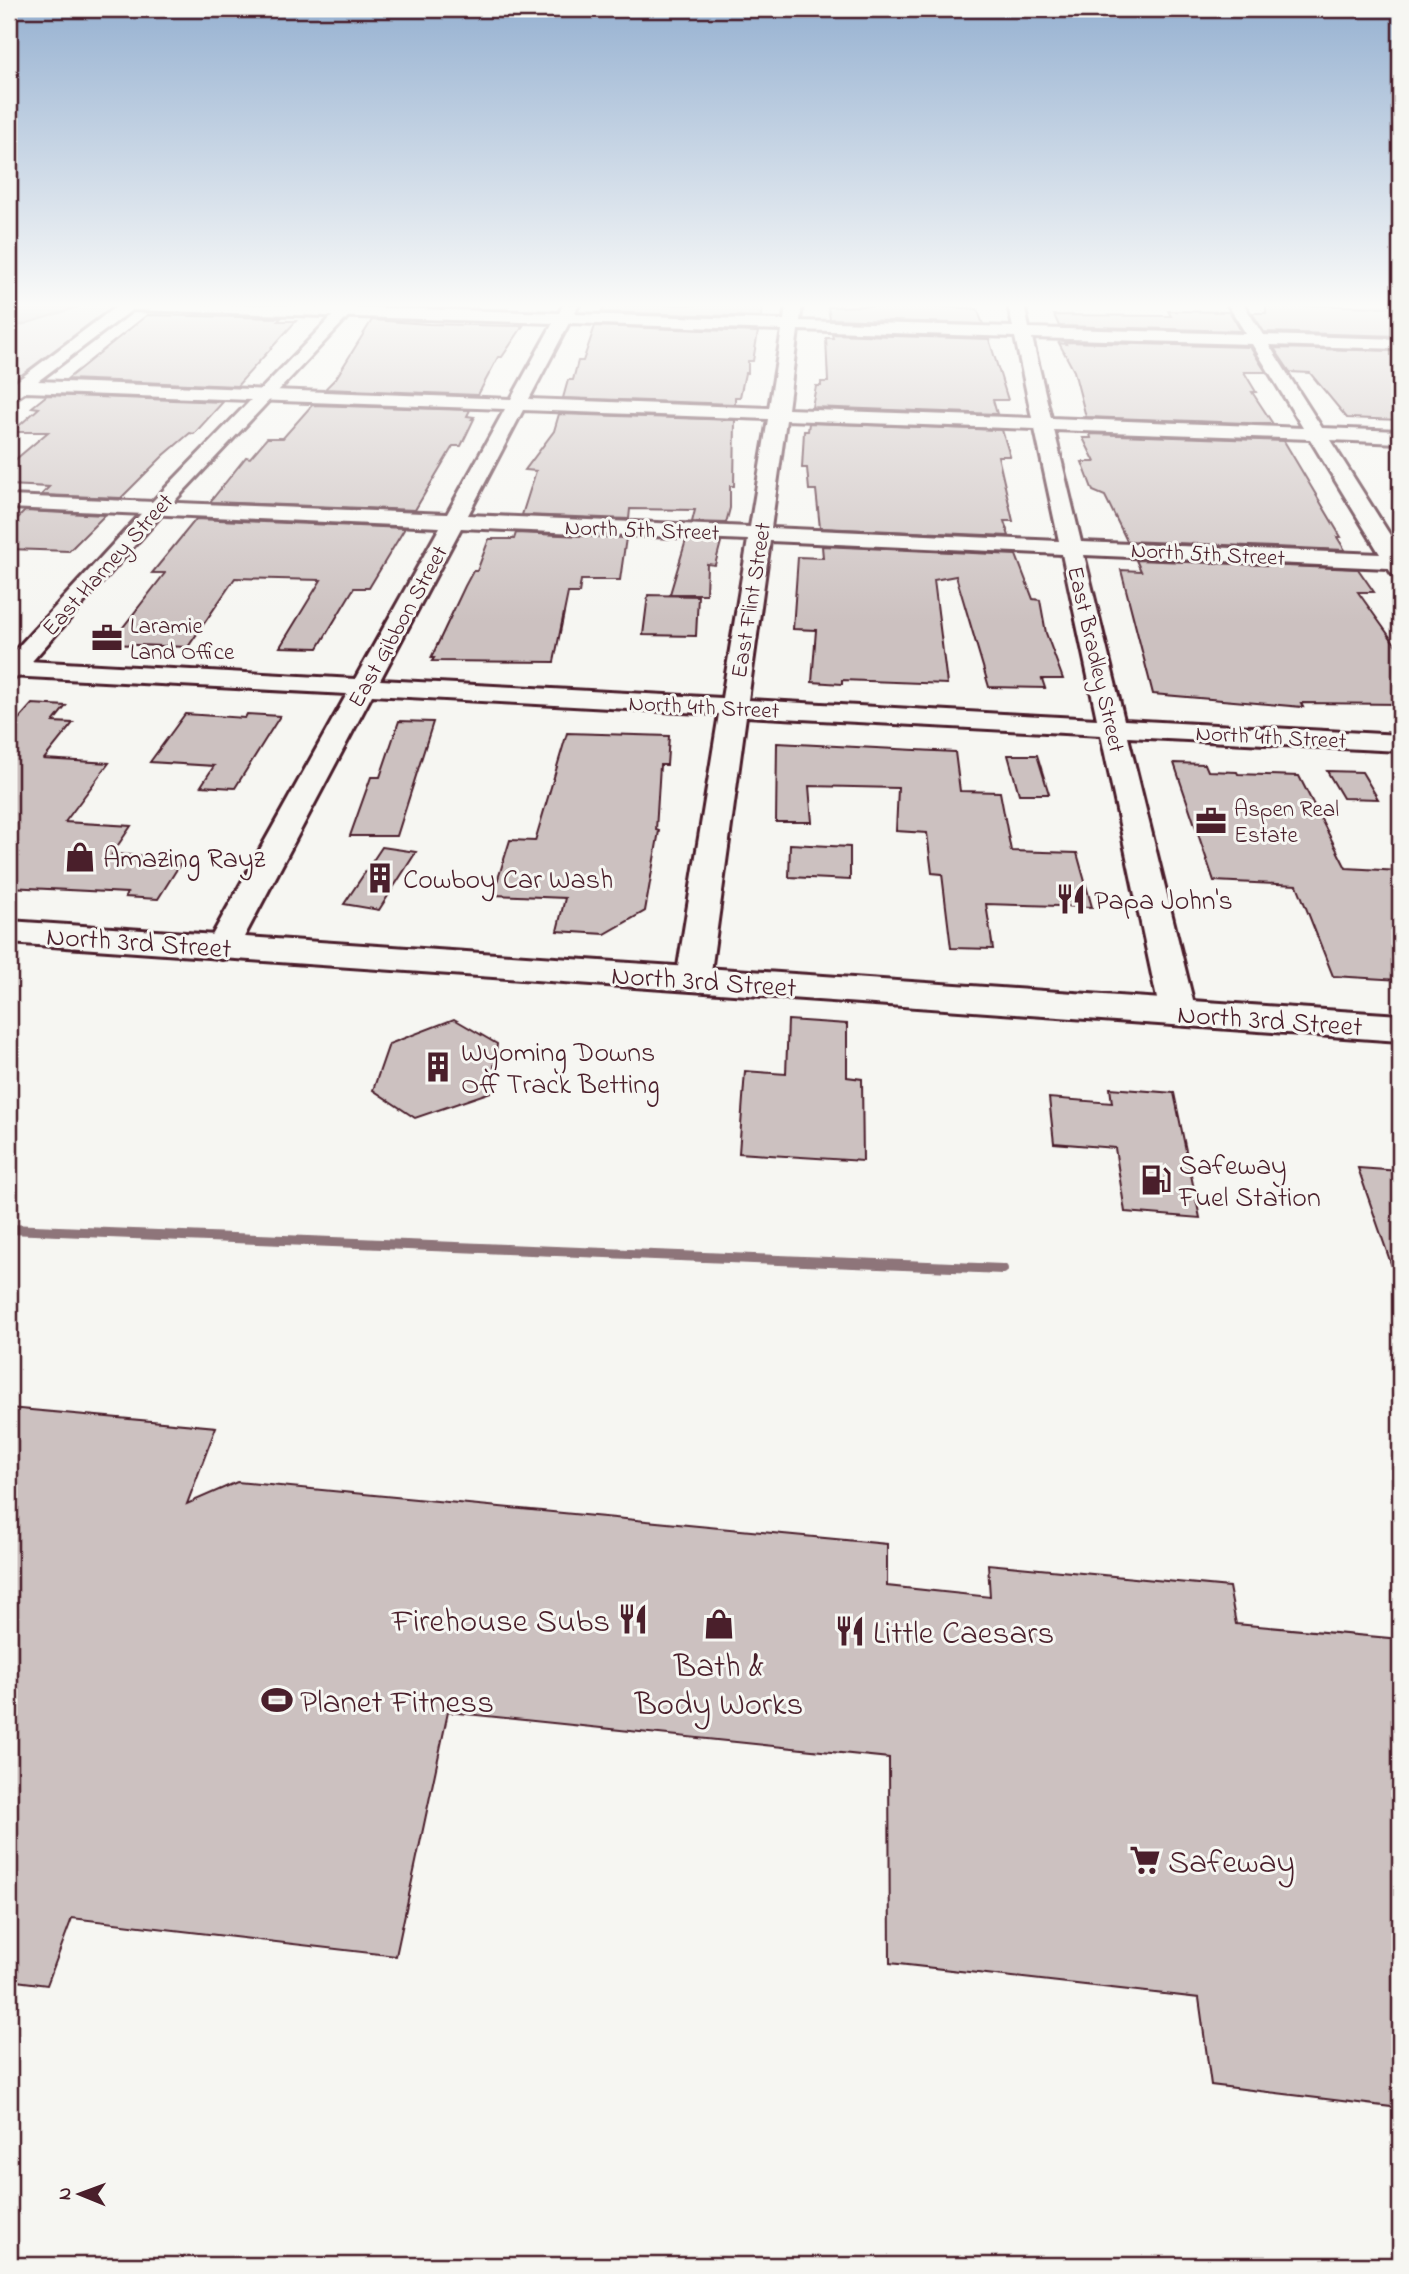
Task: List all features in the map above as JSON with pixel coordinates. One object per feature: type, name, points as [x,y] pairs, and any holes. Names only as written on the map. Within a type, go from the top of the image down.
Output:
[{"type":"street","name":"East Harney Street","points":[[10,670],[157,508],[251,411]]},
{"type":"street","name":"East Gibbon Street","points":[[222,948],[514,411]]},
{"type":"street","points":[[694,411],[1400,437]]},
{"type":"street","name":"East Bradley Street","points":[[1040,411],[1178,1013]]},
{"type":"street","points":[[1302,411],[1399,564]]},
{"type":"street","name":"East Flint Street","points":[[693,979],[778,414]]},
{"type":"street","name":"North 5th Street","points":[[9,502],[1071,547],[1399,564]]},
{"type":"street","name":"North 4th Street","points":[[10,670],[1400,743]]},
{"type":"street","name":"North 3rd Street","points":[[9,932],[1400,1028]]},
{"type":"building","points":[[35,411],[215,411],[194,434],[190,433],[163,456],[121,498],[41,495],[49,487],[9,485],[9,465],[48,432],[12,432]]},
{"type":"building","points":[[307,411],[469,411],[467,416],[474,417],[461,446],[453,446],[415,510],[210,502],[246,457],[250,458],[267,438],[283,438]]},
{"type":"building","points":[[921,411],[996,411],[997,414]]},
{"type":"building","points":[[1084,411],[1265,411],[1273,424],[1086,417]]},
{"type":"building","points":[[1341,411],[1400,411],[1400,420],[1347,418]]},
{"type":"building","points":[[559,414],[735,420],[734,486],[730,486],[730,508],[726,523],[692,522],[695,510],[630,509],[629,519],[522,515],[536,471],[525,470],[554,431]]},
{"type":"building","points":[[809,423],[1002,430],[1010,456],[998,456],[1013,521],[1004,521],[1009,536],[820,528],[816,490],[809,490],[807,468],[802,468],[804,431],[808,431]]},
{"type":"building","points":[[1090,434],[1284,441],[1341,537],[1337,537],[1345,550],[1127,541],[1105,496],[1093,491],[1082,462],[1095,462],[1083,438],[1091,438]]},
{"type":"building","points":[[25,511],[105,515],[69,551],[9,549],[9,527]]},
{"type":"building","points":[[196,519],[405,528],[369,588],[354,588],[318,648],[280,647],[321,580],[235,578],[188,647],[110,644],[165,573],[152,573]]},
{"type":"building","points":[[516,533],[626,538],[620,580],[581,580],[579,593],[568,593],[554,662],[432,661],[434,658],[431,658],[465,586],[473,571],[477,571],[489,539],[514,539]]},
{"type":"building","points":[[686,540],[721,542],[715,565],[707,564],[706,594],[670,594]]},
{"type":"building","points":[[822,546],[1016,555],[1033,599],[1040,600],[1046,633],[1063,679],[1042,679],[1045,688],[989,687],[956,576],[934,580],[947,684],[842,680],[842,684],[812,682],[816,630],[793,629],[798,557],[823,558]]},
{"type":"building","points":[[1136,560],[1358,569],[1374,592],[1358,592],[1400,651],[1400,704],[1301,703],[1303,707],[1153,694],[1121,570],[1141,571]]},
{"type":"building","points":[[648,595],[698,596],[696,636],[643,635]]},
{"type":"building","points":[[32,704],[66,706],[53,722],[73,723],[44,759],[109,763],[65,822],[131,826],[112,854],[184,858],[158,899],[125,897],[127,893],[9,887],[9,730]]},
{"type":"building","points":[[185,714],[245,718],[247,714],[280,716],[235,788],[201,786],[214,766],[150,762]]},
{"type":"building","points":[[399,721],[433,722],[397,836],[350,836],[371,777],[380,777]]},
{"type":"building","points":[[567,733],[669,736],[667,765],[660,765],[656,830],[659,831],[645,911],[605,934],[557,931],[565,898],[493,895],[510,840],[535,841]]},
{"type":"building","points":[[777,743],[955,752],[960,791],[1000,792],[1011,851],[1077,853],[1092,907],[986,904],[993,949],[951,948],[942,874],[932,873],[927,833],[896,831],[898,788],[809,786],[812,822],[776,822]]},
{"type":"building","points":[[1008,755],[1037,755],[1049,794],[1019,794]]},
{"type":"building","points":[[1174,763],[1205,764],[1208,771],[1299,776],[1346,868],[1400,871],[1400,980],[1333,976],[1297,885],[1214,881]]},
{"type":"building","points":[[1327,771],[1362,772],[1378,799],[1343,798]]},
{"type":"building","points":[[790,844],[850,847],[850,880],[789,877]]},
{"type":"building","name":"Cowboy Car Wash","points":[[382,847],[416,852],[379,910],[344,904]]},
{"type":"building","name":"Wyoming Downs Off Track Betting","points":[[454,1019],[497,1044],[491,1092],[415,1118],[373,1090],[389,1044]]},
{"type":"building","points":[[788,1020],[847,1024],[847,1077],[862,1079],[863,1161],[739,1153],[745,1071],[786,1074]]},
{"type":"building","name":"Safeway Fuel Station","points":[[1110,1088],[1174,1093],[1200,1218],[1125,1212],[1115,1148],[1054,1143],[1049,1098],[1112,1103]]},
{"type":"building","points":[[1358,1168],[1400,1171],[1400,1277],[1396,1278]]},
{"type":"building","points":[[9,1408],[216,1427],[187,1504],[237,1482],[887,1544],[887,1586],[990,1597],[988,1564],[1229,1587],[1236,1624],[1400,1639],[1400,2108],[1211,2085],[1199,1998],[890,1963],[889,1758],[448,1712],[396,1956],[72,1918],[47,1985],[9,1980]]},
{"type":"waterway","points":[[9,1229],[1003,1269]]},
{"type":"place","name":"Laramie Land Office","points":[[107,638]]},
{"type":"place","name":"Aspen Real Estate","points":[[1211,821]]},
{"type":"place","name":"Amazing Rayz","points":[[80,857]]},
{"type":"place","name":"Cowboy Car Wash","points":[[380,878]]},
{"type":"place","name":"Papa John's","points":[[1071,899]]},
{"type":"place","name":"Wyoming Downs Off Track Betting","points":[[438,1067]]},
{"type":"place","name":"Safeway Fuel Station","points":[[1156,1180]]},
{"type":"place","name":"Firehouse Subs","points":[[633,1619]]},
{"type":"place","name":"Bath & Body Works","points":[[719,1624]]},
{"type":"place","name":"Little Caesars","points":[[850,1631]]},
{"type":"place","name":"Planet Fitness","points":[[277,1700]]},
{"type":"place","name":"Safeway","points":[[1145,1860]]}]
